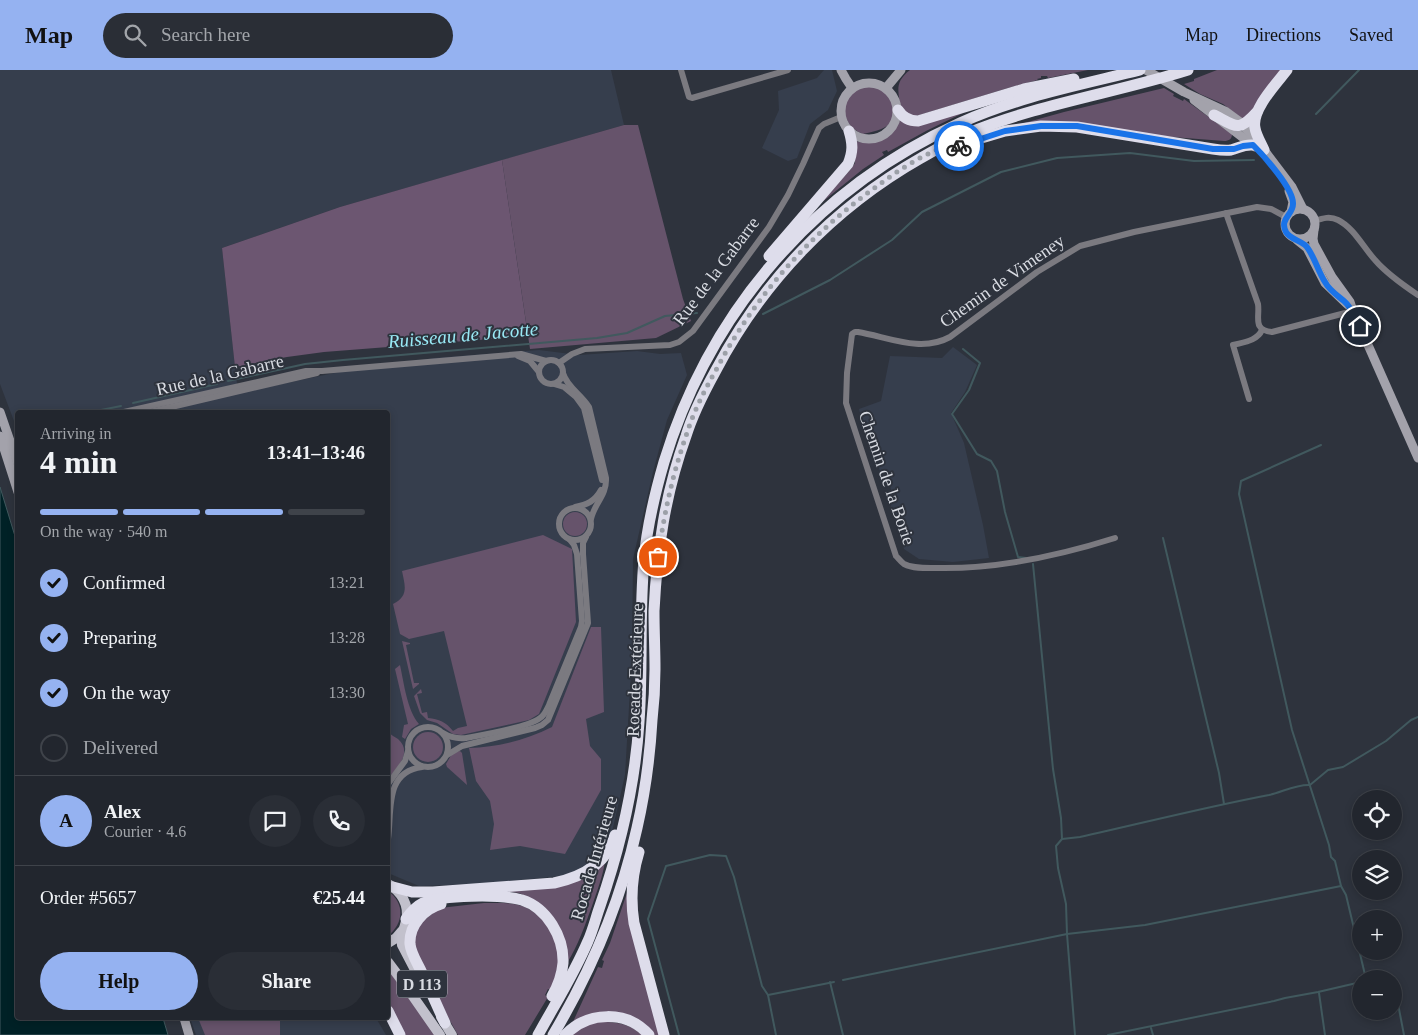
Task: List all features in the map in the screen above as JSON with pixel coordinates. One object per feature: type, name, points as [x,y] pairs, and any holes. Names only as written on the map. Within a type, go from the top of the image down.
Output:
[{"type":"highway","name":"Rocade Intérieure","points":[[538,1035],[563,991],[588,940],[622,837],[636,758],[642,674],[641,615],[644,558],[651,513],[675,428],[692,388],[718,338],[762,275],[785,250],[824,211],[873,172],[961,122],[1027,98],[1140,70]]},
{"type":"highway","name":"Rocade Extérieure","points":[[553,1035],[576,996],[599,947],[622,884],[638,828],[649,761],[655,674],[654,616],[658,557],[663,522],[672,481],[686,434],[703,394],[735,335],[774,282],[797,255],[832,221],[854,202],[897,172],[936,149],[965,135],[1032,111],[1188,70]]},
{"type":"highway","points":[[1214,115],[1235,125],[1243,125],[1258,111],[1287,70]]},
{"type":"highway","points":[[898,110],[906,119],[918,121],[1024,90],[1093,74],[1107,78]]},
{"type":"highway","points":[[1258,111],[1255,129],[1264,150]]},
{"type":"highway","points":[[936,149],[950,150],[968,142],[1005,131],[1041,126],[1077,126],[1213,149],[1234,149],[1253,145]]},
{"type":"highway","points":[[718,338],[734,306],[757,271],[848,164],[853,148],[849,131]]},
{"type":"highway","points":[[390,883],[412,892],[433,892],[554,883],[581,875],[596,865],[609,851],[636,758]]},
{"type":"highway","points":[[649,761],[645,829],[634,874],[632,910],[664,1035]]},
{"type":"highway","points":[[404,924],[410,912],[416,907],[433,900],[498,897],[522,900],[541,912],[550,922],[561,943],[563,964],[557,987],[531,1035]]},
{"type":"highway","points":[[444,1023],[411,950],[413,927],[422,915],[434,906],[498,897]]},
{"type":"highway","points":[[390,1015],[400,1035]]},
{"type":"highway","points":[[565,1035],[582,1022],[600,1016],[623,1018],[634,1023],[649,1035]]},
{"type":"main road","points":[[390,884],[400,893],[407,910],[404,924],[396,938],[390,942]]},
{"type":"main road","name":"D 113","points":[[404,924],[401,939],[406,953],[417,976],[452,1035]]},
{"type":"main road","name":"D 113","points":[[390,965],[440,1035]]},
{"type":"street","points":[[681,70],[688,98],[788,70]]},
{"type":"street","points":[[842,70],[852,88]]},
{"type":"street","points":[[886,88],[901,70]]},
{"type":"street","points":[[1146,70],[1184,92],[1225,111],[1243,125],[1292,187],[1303,210]]},
{"type":"street","points":[[869,82],[886,88],[892,94],[898,110],[892,128],[885,135],[866,139],[849,131],[841,116],[842,101],[846,94],[852,88],[869,82]]},
{"type":"street","points":[[1184,92],[1253,145],[1266,158],[1288,189],[1293,202],[1284,222],[1286,231],[1307,248],[1325,283],[1337,290],[1350,302],[1418,458]]},
{"type":"street","name":"Rue de la Gabarre","points":[[559,363],[572,354],[585,349],[670,345],[679,342],[693,331],[769,227],[801,168],[819,128],[841,116]]},
{"type":"street","name":"Chemin de Vimeney","points":[[852,334],[858,332],[921,344],[939,342],[950,337],[1037,272],[1080,246],[1134,232],[1257,207],[1289,214]]},
{"type":"street","points":[[1289,214],[1298,209],[1311,214],[1314,226],[1314,244],[1337,290]]},
{"type":"street","points":[[1226,213],[1258,304],[1257,319],[1262,330],[1272,332],[1353,311]]},
{"type":"street","points":[[1297,240],[1307,238],[1314,226],[1328,218],[1340,221],[1379,264],[1396,280],[1418,295]]},
{"type":"street","points":[[1249,399],[1233,345],[1256,338],[1262,330]]},
{"type":"street","name":"Chemin de la Borie","points":[[852,334],[847,373],[846,403],[896,556],[902,563],[922,568],[957,569],[987,566],[1032,560],[1115,538]]},
{"type":"street","name":"Rue de la Gabarre","points":[[133,410],[306,371],[525,354],[546,361]]},
{"type":"street","points":[[390,781],[405,762],[408,742],[411,736],[420,728],[432,727],[451,738],[458,739],[526,724],[543,716],[582,621],[577,554],[574,545],[562,534],[559,523],[564,512],[590,503],[601,490],[602,478],[584,408],[564,387],[543,381],[533,364],[527,359],[512,355]]},
{"type":"street","points":[[390,818],[394,786],[398,779],[408,770],[438,765],[447,755],[462,746],[535,728],[548,720],[588,623],[583,543],[591,529],[592,512],[605,490],[605,473],[588,407],[584,399],[568,384],[559,363],[553,360],[546,361],[540,366],[538,372]]},
{"type":"street","name":"Rue de la Gabarre","points":[[159,410],[308,376],[322,371]]},
{"type":"street","points":[[554,384],[560,380],[563,373]]},
{"type":"street","points":[[0,412],[15,477]]},
{"type":"street","points":[[8,441],[15,457]]},
{"type":"street","points":[[575,508],[585,511],[591,520]]},
{"type":"street","points":[[570,540],[586,537]]},
{"type":"street","points":[[443,733],[448,744],[447,755]]},
{"type":"street","points":[[408,750],[413,760],[424,767]]},
{"type":"street","points":[[185,1020],[189,1035]]},
{"type":"shaded area","points":[[0,70],[611,70],[624,125],[340,207],[222,248],[238,393],[339,372],[434,358],[539,350],[579,355],[637,351],[660,354],[681,353],[687,375],[667,420],[633,559],[632,656],[625,775],[609,845],[594,865],[562,876],[480,884],[419,886],[390,874],[390,410],[15,410],[15,424],[0,384]]},
{"type":"shaded area","points":[[824,70],[832,70],[837,91],[828,110],[810,124],[797,158],[788,161],[762,148],[779,110],[778,91],[817,78]]},
{"type":"shaded area","points":[[910,70],[1088,70],[1048,78],[1047,76],[1041,76],[1038,80],[913,117],[901,110],[898,93],[901,79]]},
{"type":"shaded area","points":[[1217,70],[1284,70],[1244,120],[1223,104],[1200,94],[1184,84]]},
{"type":"shaded area","points":[[869,86],[879,89],[890,98],[894,112],[892,120],[884,128],[863,134],[848,123],[845,108],[847,100],[852,94],[859,89]]},
{"type":"shaded area","points":[[1164,88],[1174,94],[1173,96],[1183,101],[1184,99],[1232,134],[1231,138],[1224,141],[1017,125],[1064,112]]},
{"type":"shaded area","points":[[963,113],[888,152],[887,150],[882,152],[884,155],[863,169],[821,203],[855,163],[855,141],[869,143],[882,140],[888,137],[897,127],[900,120]]},
{"type":"shaded area","points":[[624,125],[638,125],[683,299],[691,321],[656,338],[530,349],[502,160]]},
{"type":"shaded area","points":[[502,160],[528,336],[324,352],[235,367],[222,248],[340,207]]},
{"type":"shaded area","points":[[953,347],[977,365],[965,392],[951,413],[964,443],[989,558],[953,562],[919,559],[904,549],[887,495],[891,490],[889,479],[880,472],[876,455],[870,453],[859,409],[881,401],[890,356],[942,358]]},
{"type":"shaded area","points":[[0,487],[15,536],[15,1020],[164,1020],[168,1035],[0,1035]]},
{"type":"shaded area","points":[[570,512],[580,512],[587,519],[587,529],[580,536],[570,536],[563,529],[563,519]]},
{"type":"shaded area","points":[[543,535],[572,549],[576,622],[539,714],[529,720],[461,735],[453,734],[437,723],[427,720],[420,713],[414,696],[421,689],[422,693],[417,694],[422,713],[427,712],[428,718],[436,719],[448,725],[453,731],[467,726],[444,631],[409,639],[400,634],[393,604],[402,598],[404,594],[405,586],[402,571]]},
{"type":"shaded area","points":[[591,627],[601,627],[604,712],[586,719],[590,746],[601,759],[601,790],[565,854],[520,846],[490,850],[494,824],[490,801],[476,781],[469,748],[512,742],[552,727]]},
{"type":"shaded area","points":[[402,641],[410,643],[406,645],[414,683],[419,683],[413,689]]},
{"type":"shaded area","points":[[400,665],[409,704],[419,724],[411,729],[405,739],[402,737],[404,725],[408,724],[395,669]]},
{"type":"shaded area","points":[[428,732],[439,736],[443,747],[439,758],[428,762],[417,758],[413,747],[417,736]]},
{"type":"shaded area","points":[[390,733],[398,739],[404,749],[402,760],[390,776]]},
{"type":"shaded area","points":[[460,751],[462,753],[467,785],[446,764],[453,752]]},
{"type":"shaded area","points":[[605,861],[600,884],[587,921],[567,963],[566,950],[530,898],[519,893],[505,891],[553,886]]},
{"type":"shaded area","points":[[628,890],[660,1035],[654,1035],[636,1019],[572,1024],[598,967],[602,968],[604,961],[602,960],[610,943]]},
{"type":"shaded area","points":[[390,893],[400,907],[400,919],[390,934]]},
{"type":"shaded area","points":[[484,903],[513,904],[530,910],[544,922],[554,938],[558,955],[556,974],[551,990],[548,989],[545,995],[548,997],[525,1035],[458,1035],[412,946],[416,926],[440,908]]},
{"type":"shaded area","points":[[390,972],[435,1035],[403,1035],[390,1008]]},
{"type":"shaded area","points":[[191,1020],[377,1020],[386,1035],[196,1035]]},
{"type":"shaded area","points":[[199,1020],[280,1020],[280,1035],[205,1035]]},
{"type":"shaded area","points":[[598,1021],[627,1025],[642,1035],[571,1035],[585,1025]]},
{"type":"waterway","name":"Ruisseau de Jacotte","points":[[1316,114],[1359,70]]},
{"type":"waterway","name":"Ruisseau de Jacotte","points":[[763,314],[830,280],[892,240],[922,212],[1001,172],[1057,158],[1130,153],[1194,161],[1254,160]]},
{"type":"waterway","name":"Ruisseau de Jacotte","points":[[228,381],[305,364],[597,338],[627,333],[665,316],[697,313]]},
{"type":"waterway","points":[[963,349],[980,363],[969,390],[952,414],[977,454],[991,461],[997,471],[1005,512],[1018,557],[1026,558]]},
{"type":"waterway","name":"Ruisseau de Jacotte","points":[[133,403],[217,384]]},
{"type":"waterway","name":"Ruisseau de Jacotte","points":[[101,410],[121,406]]},
{"type":"waterway","points":[[1321,445],[1241,481],[1239,494],[1292,730],[1329,845],[1331,857],[1335,861],[1341,886],[1346,895],[1364,970]]},
{"type":"waterway","points":[[1163,538],[1219,773],[1224,804]]},
{"type":"waterway","points":[[1033,564],[1053,769],[1061,818],[1062,839],[1056,846],[1058,868],[1066,904],[1075,1035]]},
{"type":"waterway","points":[[1062,839],[1080,837],[1310,785],[1328,770],[1343,767],[1386,741],[1411,720],[1418,717]]},
{"type":"waterway","points":[[679,1035],[648,919],[666,866],[710,855],[726,856],[734,877],[762,986],[768,995]]},
{"type":"waterway","points":[[843,980],[1067,934],[1145,925],[1341,886]]},
{"type":"waterway","points":[[830,982],[843,1035]]},
{"type":"waterway","points":[[776,1035],[768,995],[834,982]]},
{"type":"waterway","points":[[1108,1035],[1352,984]]},
{"type":"waterway","points":[[1319,993],[1325,1035]]},
{"type":"waterway","points":[[1401,1020],[1404,1035]]},
{"type":"waterway","points":[[1151,1028],[1153,1035]]},
{"type":"way so far","points":[[658,557],[664,514],[686,434],[703,394],[730,343],[750,314],[797,255],[854,202],[897,172],[936,149],[950,150],[959,146]]},
{"type":"route","points":[[959,146],[1005,131],[1041,126],[1077,126],[1213,149],[1225,150],[1248,144],[1253,145],[1266,158],[1288,189],[1293,200],[1291,212],[1284,222],[1286,231],[1307,248],[1325,283],[1353,311],[1360,326]]}]
